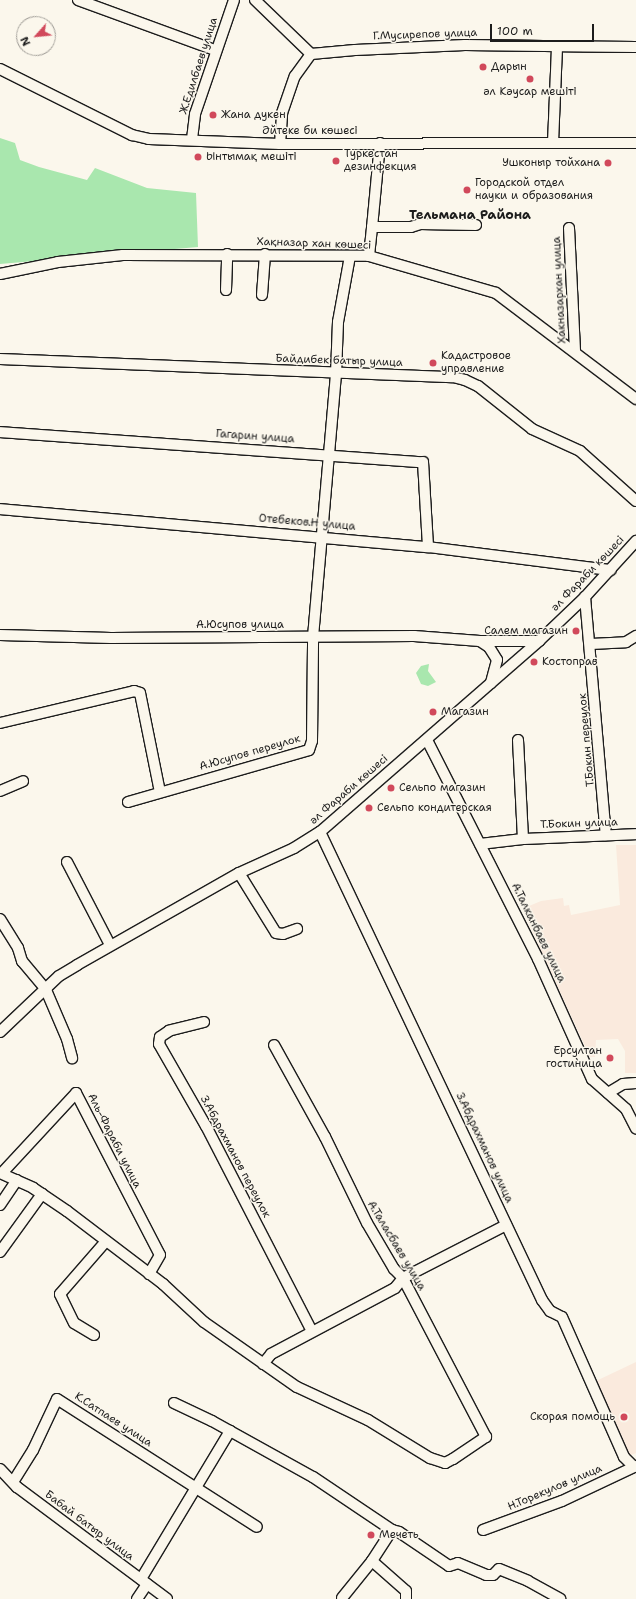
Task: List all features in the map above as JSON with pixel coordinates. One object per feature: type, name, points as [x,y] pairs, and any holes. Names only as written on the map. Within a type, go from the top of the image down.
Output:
[{"type":"street","points":[[78,0],[215,50]]},
{"type":"street","name":"Ж.Едилбаев улица","points":[[192,140],[195,114],[215,50],[234,0]]},
{"type":"street","points":[[255,0],[311,54],[295,76],[282,113],[280,144]]},
{"type":"street","name":"Г.Мусирепов улица","points":[[311,54],[355,50],[465,46],[636,47]]},
{"type":"street","points":[[553,143],[557,47]]},
{"type":"street","name":"Әйтеке би көшесі","points":[[0,69],[132,135],[149,139],[280,144],[636,143]]},
{"type":"street","points":[[369,256],[380,143]]},
{"type":"street","points":[[372,227],[411,227],[420,224],[476,225]]},
{"type":"street","name":"Хакназархан улица","points":[[569,228],[575,351]]},
{"type":"street","points":[[226,290],[227,254]]},
{"type":"street","points":[[262,295],[265,254]]},
{"type":"street","name":"Хақназар хан көшесі","points":[[0,274],[58,262],[123,255],[265,254],[369,256],[496,293],[575,351],[636,399]]},
{"type":"street","points":[[313,637],[322,536],[327,454],[336,374],[338,322],[350,256]]},
{"type":"street","name":"Байдибек батыр улица","points":[[0,359],[336,374],[453,377],[465,380],[478,386],[532,429],[580,450],[636,501]]},
{"type":"street","name":"Гагарин улица","points":[[0,432],[423,462],[428,547]]},
{"type":"street","name":"Отебеков.Н улица","points":[[0,509],[322,536],[428,547],[611,570]]},
{"type":"street","name":"әл Фараби көшесі","points":[[0,1032],[46,990],[59,976],[110,946],[186,905],[239,873],[294,848],[320,832],[539,641],[585,597],[636,541]]},
{"type":"street","points":[[585,597],[591,644],[626,642],[636,636]]},
{"type":"street","name":"А.Юсупов улица","points":[[0,635],[111,638],[414,636],[480,641],[539,641]]},
{"type":"street","name":"А.Юсупов переулок","points":[[128,802],[308,750],[312,741],[313,637]]},
{"type":"street","points":[[480,641],[489,647],[497,660],[490,684]]},
{"type":"street","name":"Т.Бокин переулок","points":[[591,644],[606,835]]},
{"type":"street","points":[[0,723],[134,690],[140,693],[160,792]]},
{"type":"street","name":"А.Талканбаев улица","points":[[427,740],[538,959],[592,1079],[626,1109],[636,1129]]},
{"type":"street","points":[[518,740],[524,838]]},
{"type":"street","points":[[0,791],[24,781]]},
{"type":"street","name":"З.Абдрахманов улица","points":[[320,832],[542,1300],[550,1311],[562,1317],[624,1457],[635,1466]]},
{"type":"street","name":"Т.Бокин улица","points":[[480,844],[524,838],[636,834]]},
{"type":"street","points":[[67,862],[110,946]]},
{"type":"street","points":[[239,873],[276,933],[282,934],[297,929]]},
{"type":"street","points":[[0,919],[18,948],[22,961],[46,990],[67,1039],[72,1058]]},
{"type":"street","name":"З.Абдрахманов переулок","points":[[204,1022],[169,1032],[160,1037],[159,1044],[206,1126],[312,1331]]},
{"type":"street","name":"А.Таласбаев улица","points":[[263,1364],[297,1387],[368,1420],[430,1458],[445,1462],[454,1459],[486,1437],[403,1278],[394,1269],[367,1224],[325,1137],[274,1045]]},
{"type":"street","points":[[608,1093],[624,1084],[636,1083]]},
{"type":"street","name":"Аль-Фараби улица","points":[[149,1274],[160,1256],[76,1093],[1,1173],[42,1194],[149,1274],[204,1322],[263,1364]]},
{"type":"street","points":[[0,1205],[17,1180]]},
{"type":"street","points":[[0,1252],[42,1194]]},
{"type":"street","points":[[263,1364],[271,1354],[395,1288],[403,1278],[506,1224]]},
{"type":"street","points":[[94,1335],[74,1323],[60,1294],[106,1241]]},
{"type":"street","name":"К.Сатпаев улица","points":[[12,1482],[33,1450],[57,1399],[257,1528]]},
{"type":"street","points":[[174,1403],[230,1431],[313,1477],[449,1566],[458,1563],[486,1575],[493,1575],[499,1569],[508,1572],[560,1599]]},
{"type":"street","points":[[137,1599],[144,1582],[194,1487],[230,1431]]},
{"type":"street","name":"Н.Торекулов улица","points":[[483,1530],[562,1501],[635,1466]]},
{"type":"street","name":"Бабай батыр улица","points":[[0,1469],[12,1482],[167,1599]]},
{"type":"street","points":[[342,1598],[372,1561],[392,1530]]},
{"type":"street","points":[[372,1561],[406,1591],[406,1599]]},
{"type":"shaded area","points":[[616,845],[636,845],[636,1073],[625,1073],[625,1051],[618,1039],[596,1040],[595,1057],[590,1057],[522,909],[541,901],[563,898],[564,906],[569,905],[571,915],[620,905]]},
{"type":"shaded area","name":"Скорая помощь","points":[[636,1362],[636,1453],[629,1456],[596,1381]]},
{"type":"green space","points":[[0,138],[15,143],[20,160],[39,167],[87,180],[95,168],[147,188],[196,193],[198,247],[0,264]]},
{"type":"green space","points":[[429,664],[428,671],[436,682],[428,686],[421,684],[416,673],[421,666]]},
{"type":"place","name":"Дарын","points":[[483,67]]},
{"type":"place","name":"әл Кәусар мешіті","points":[[530,79]]},
{"type":"place","name":"Жана дукен","points":[[213,115]]},
{"type":"place","name":"Ынтымақ мешіті","points":[[198,157]]},
{"type":"place","name":"Туркестан дезинфекция","points":[[336,161]]},
{"type":"place","name":"Ушконыр тойхана","points":[[608,163]]},
{"type":"place","name":"Городской отдел науки и образования","points":[[467,190]]},
{"type":"place","name":"Кадастровое управление","points":[[433,363]]},
{"type":"place","name":"Салем магазин","points":[[576,631]]},
{"type":"place","name":"Костоправ","points":[[534,662]]},
{"type":"place","name":"Магазин","points":[[433,712]]},
{"type":"place","name":"Сельпо магазин","points":[[391,788]]},
{"type":"place","name":"Сельпо кондитерская","points":[[369,808]]},
{"type":"place","name":"Ерсултан гостиница","points":[[610,1058]]},
{"type":"place","name":"Скорая помощь","points":[[624,1417]]},
{"type":"place","name":"Мечеть","points":[[371,1535]]},
{"type":"district","name":"Тельмана Района","points":[[470,215]]}]
